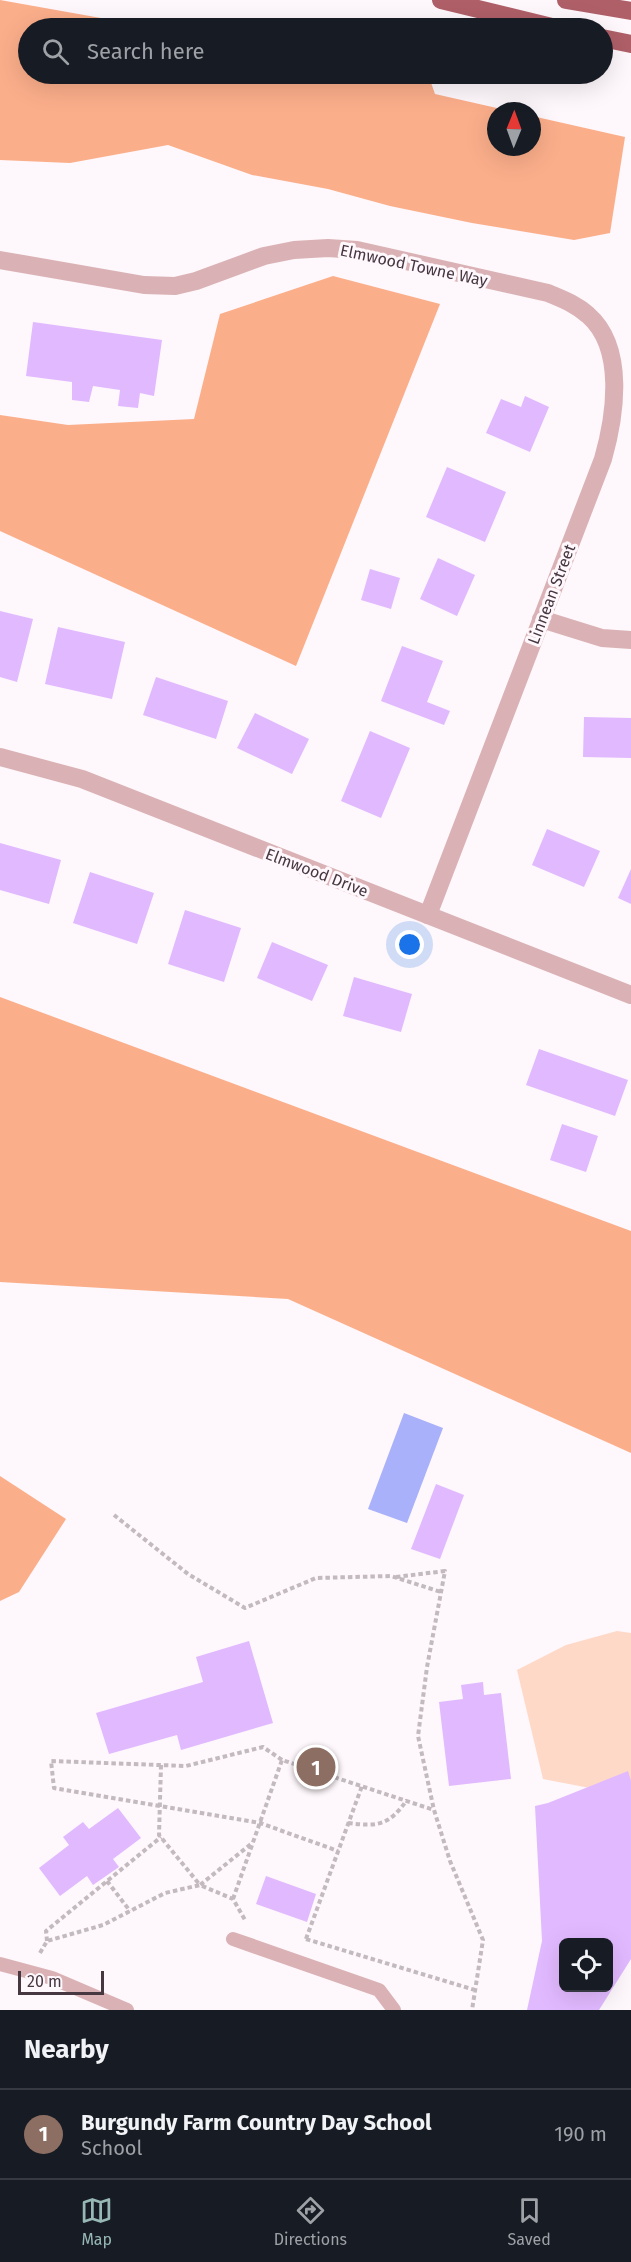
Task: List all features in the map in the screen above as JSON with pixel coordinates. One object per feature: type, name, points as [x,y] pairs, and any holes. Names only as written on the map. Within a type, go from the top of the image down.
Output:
[{"type":"highway","points":[[441,0],[515,18]]},
{"type":"highway","points":[[566,0],[631,11]]},
{"type":"highway","points":[[613,40],[631,44]]},
{"type":"street","name":"Elmwood Towne Way","points":[[0,260],[144,285],[175,286],[196,281],[264,256],[294,250],[328,248],[357,250],[548,293]]},
{"type":"street","name":"Linnean Street","points":[[428,915],[603,459],[614,408],[615,385],[611,359],[603,336],[590,316],[572,303],[548,293]]},
{"type":"street","points":[[541,619],[602,638],[631,640]]},
{"type":"street","name":"Elmwood Drive","points":[[0,757],[81,779],[631,994]]},
{"type":"lane","points":[[233,1939],[379,1990],[394,2010]]},
{"type":"lane","points":[[0,1964],[52,1978],[127,2010]]},
{"type":"path","points":[[114,1515],[188,1574],[245,1608],[316,1578],[396,1577],[445,1571],[427,1667],[418,1736],[434,1810],[450,1861],[483,1940],[472,2010]]},
{"type":"path","points":[[396,1577],[441,1592]]},
{"type":"path","points":[[338,1851],[260,1823],[54,1788],[51,1761],[186,1766],[263,1747],[282,1760],[434,1810]]},
{"type":"path","points":[[233,1899],[282,1760]]},
{"type":"path","points":[[161,1765],[159,1835],[200,1885],[253,1842]]},
{"type":"path","points":[[306,1939],[362,1786]]},
{"type":"path","points":[[348,1824],[368,1826],[394,1818],[407,1800]]},
{"type":"path","points":[[47,1941],[46,1931],[161,1837]]},
{"type":"path","points":[[107,1881],[130,1911]]},
{"type":"shaded area","points":[[0,0],[101,18],[18,18],[18,84],[432,84],[435,94],[487,106],[487,156],[541,156],[541,118],[625,137],[610,233],[574,240],[472,223],[390,206],[328,189],[252,175],[168,145],[70,163],[0,160]]},
{"type":"shaded area","points":[[333,276],[440,304],[296,666],[0,531],[0,415],[68,425],[194,419],[220,314]]},
{"type":"shaded area","points":[[0,997],[631,1231],[631,1453],[288,1299],[0,1282]]},
{"type":"shaded area","points":[[0,1476],[66,1519],[19,1592],[0,1601]]},
{"type":"shaded area","points":[[617,1631],[631,1633],[631,1796],[543,1779],[517,1670],[566,1645]]},
{"type":"water","points":[[404,1413],[443,1428],[407,1523],[368,1509]]},
{"type":"building","points":[[33,322],[162,340],[154,396],[140,393],[138,408],[118,406],[120,390],[93,386],[89,402],[72,400],[72,382],[26,376]]},
{"type":"building","points":[[525,396],[549,407],[530,452],[486,433],[501,399],[521,407]]},
{"type":"building","points":[[447,467],[506,492],[485,542],[426,517]]},
{"type":"building","points":[[438,558],[475,575],[457,616],[420,599]]},
{"type":"building","points":[[370,569],[400,578],[391,609],[361,600]]},
{"type":"building","points":[[0,611],[33,619],[17,682],[0,677]]},
{"type":"building","points":[[58,627],[125,642],[112,699],[45,684]]},
{"type":"building","points":[[402,646],[443,661],[427,702],[450,711],[444,725],[381,701]]},
{"type":"building","points":[[156,677],[228,701],[216,739],[143,715]]},
{"type":"building","points":[[255,713],[309,739],[292,774],[237,748]]},
{"type":"building","points":[[584,717],[631,718],[631,758],[583,757]]},
{"type":"building","points":[[370,731],[410,748],[381,818],[341,801]]},
{"type":"building","points":[[547,829],[600,851],[584,887],[532,865]]},
{"type":"building","points":[[0,843],[61,860],[49,904],[0,890]]},
{"type":"building","points":[[631,869],[631,904],[618,898]]},
{"type":"building","points":[[90,872],[154,893],[137,944],[73,923]]},
{"type":"building","points":[[185,910],[241,928],[224,982],[168,964]]},
{"type":"building","points":[[272,942],[328,965],[312,1001],[257,978]]},
{"type":"building","points":[[354,977],[412,994],[401,1032],[343,1016]]},
{"type":"building","points":[[539,1049],[628,1080],[615,1116],[526,1085]]},
{"type":"building","points":[[562,1124],[598,1136],[586,1172],[550,1160]]},
{"type":"building","points":[[436,1484],[464,1495],[440,1559],[411,1549]]},
{"type":"building","points":[[249,1641],[273,1723],[181,1750],[177,1735],[109,1754],[96,1713],[203,1682],[196,1657]]},
{"type":"building","points":[[483,1682],[484,1695],[501,1693],[511,1779],[449,1786],[439,1702],[463,1699],[461,1685]]},
{"type":"building","points":[[628,1771],[631,1781],[631,1959],[613,1988],[613,1938],[559,1938],[559,1992],[610,1992],[599,2010],[527,2010],[542,1941],[535,1806]]},
{"type":"building","points":[[118,1808],[141,1838],[113,1859],[119,1867],[93,1885],[87,1876],[60,1896],[39,1868],[69,1845],[63,1837],[83,1822],[89,1829]]},
{"type":"building","points":[[266,1876],[316,1894],[307,1922],[256,1904]]},
{"type":"place","name":"Burgundy Farm Country Day School","points":[[316,1767]]}]
